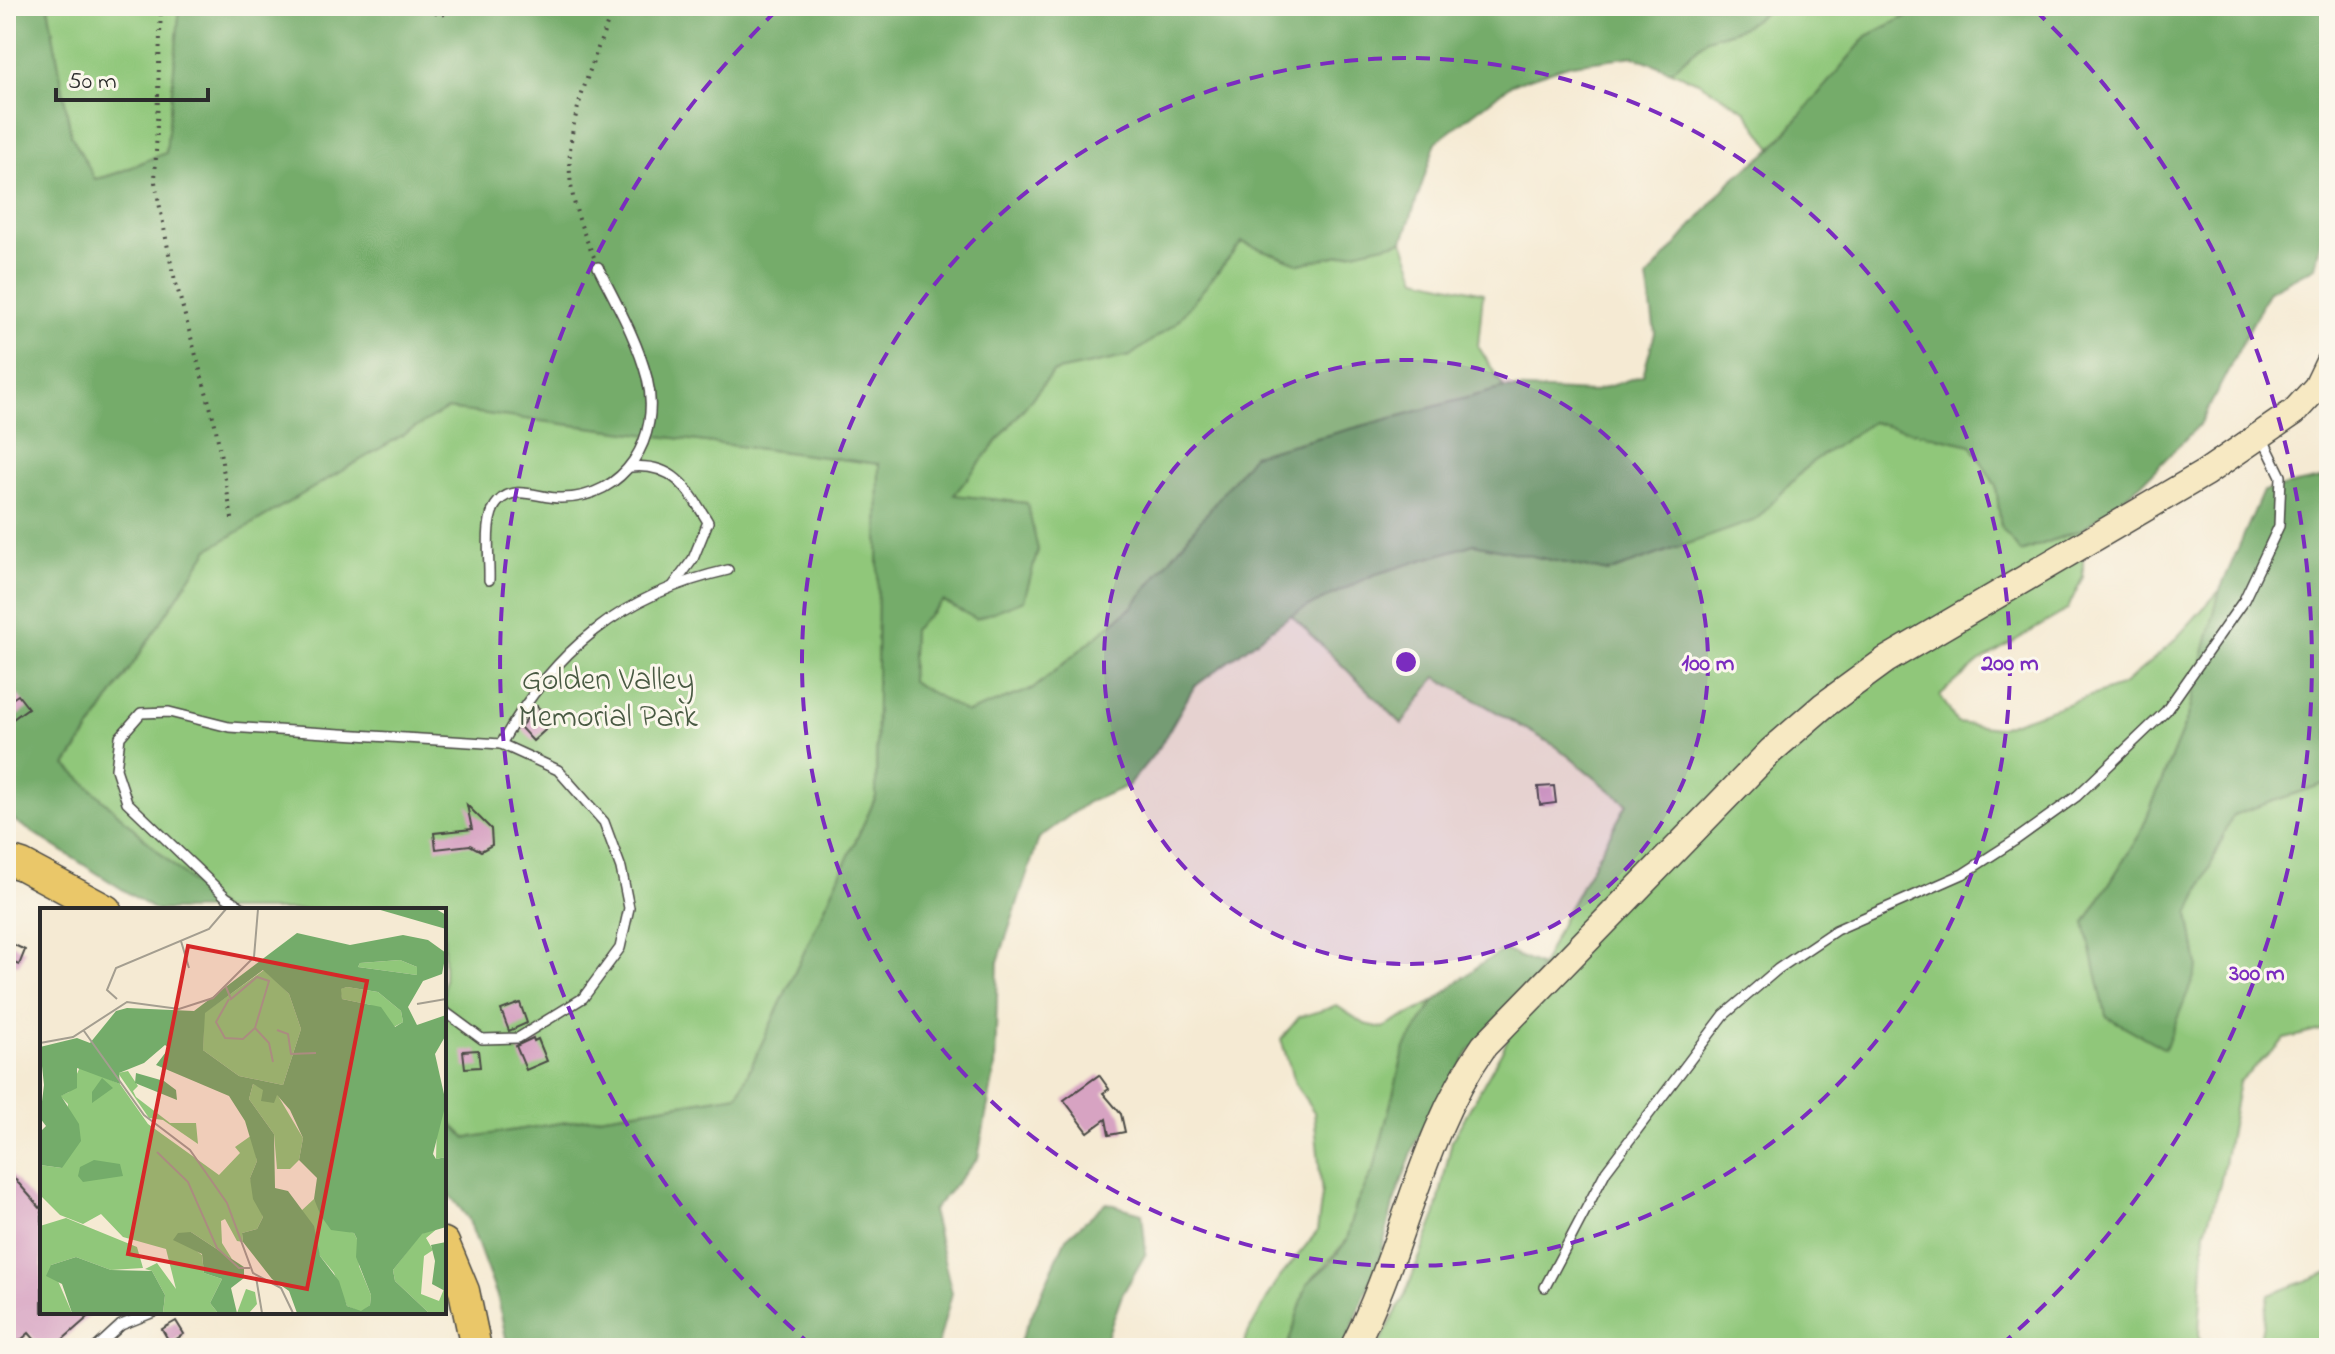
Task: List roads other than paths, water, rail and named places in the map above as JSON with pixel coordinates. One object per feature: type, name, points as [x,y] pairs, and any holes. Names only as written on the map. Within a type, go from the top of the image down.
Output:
[{"type":"highway","points":[[6,860],[34,871],[102,908]]},
{"type":"highway","points":[[446,1248],[464,1291],[476,1348]]},
{"type":"main road","points":[[1353,1348],[1382,1287],[1442,1117],[1484,1046],[1771,751],[1886,660],[2205,473],[2294,412],[2323,384],[2329,362]]},
{"type":"lane","points":[[489,580],[491,522],[499,501],[518,492],[560,499],[610,487],[631,467],[644,444],[648,382],[636,343],[598,267]]},
{"type":"lane","points":[[1545,1287],[1606,1171],[1724,1015],[1778,969],[1836,930],[1963,874],[2014,841],[2077,796],[2166,711],[2244,600],[2279,526],[2281,476],[2261,435]]},
{"type":"lane","points":[[631,467],[652,465],[672,475],[684,485],[708,522],[693,559],[671,588]]},
{"type":"lane","points":[[501,744],[527,698],[595,627],[671,588],[728,570]]},
{"type":"lane","points":[[243,908],[226,897],[127,802],[116,769],[120,737],[141,713],[169,712],[229,727],[501,744],[558,770],[604,822],[621,868],[629,908],[620,948],[583,998],[518,1038],[482,1039],[446,1012]]},
{"type":"lane","points":[[96,1348],[121,1325],[149,1314]]},
{"type":"park label","name":"Golden Valley Memorial Park","points":[[608,700]]}]
